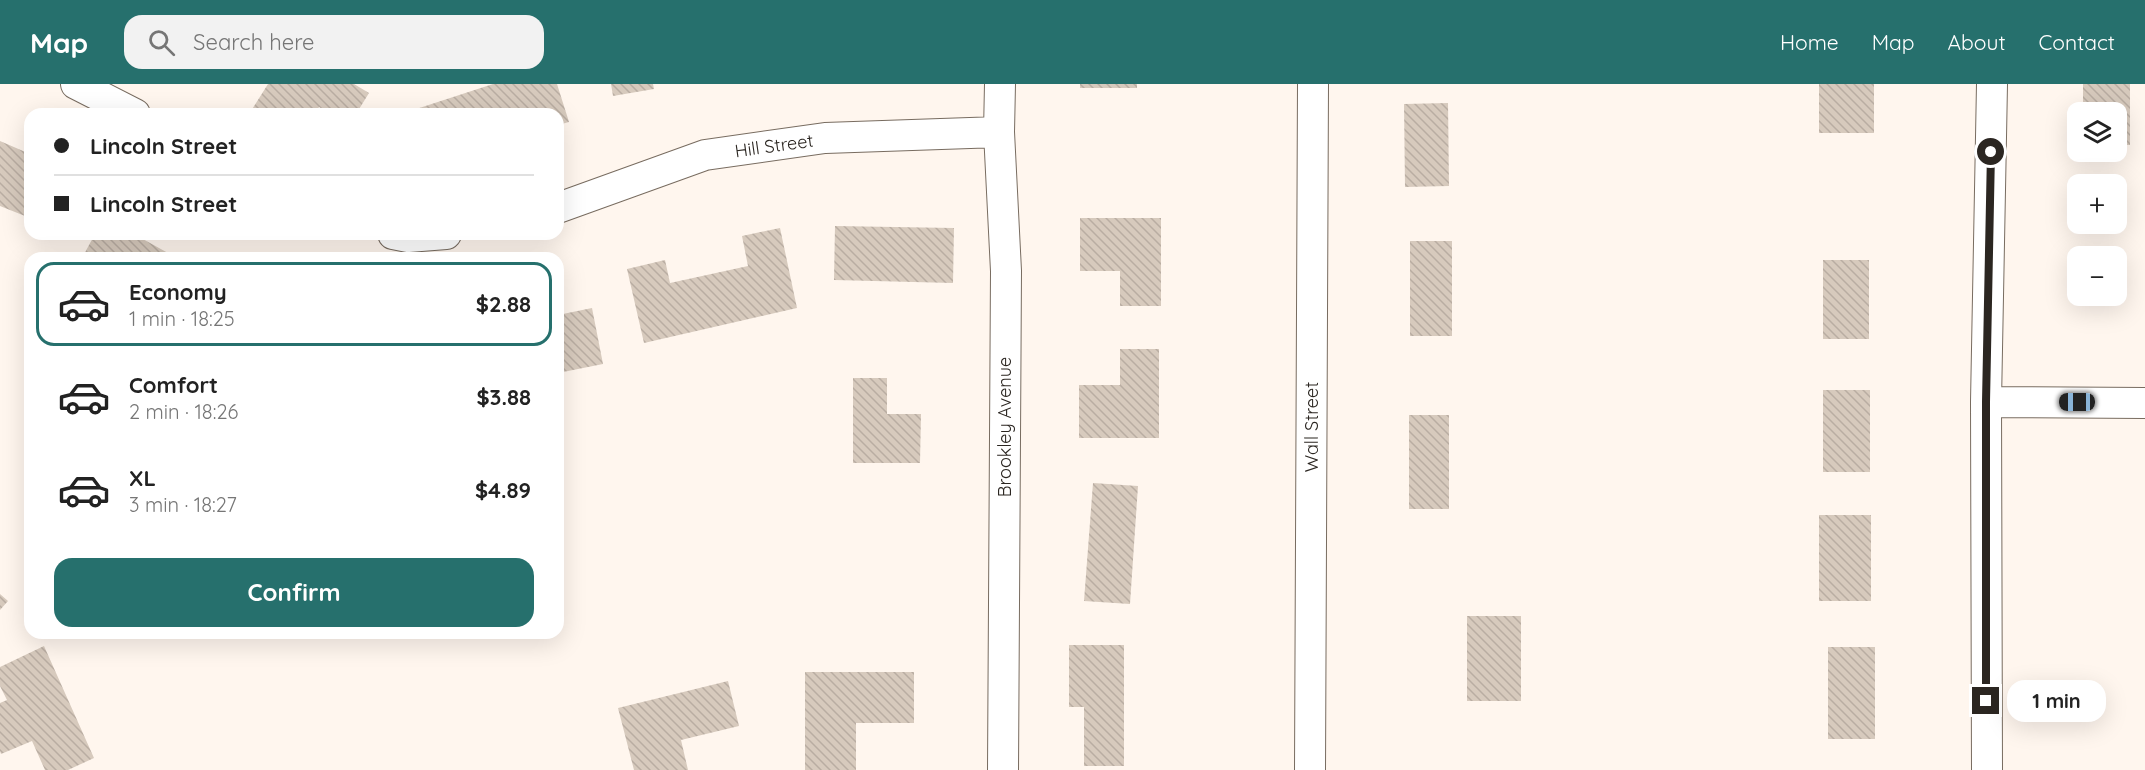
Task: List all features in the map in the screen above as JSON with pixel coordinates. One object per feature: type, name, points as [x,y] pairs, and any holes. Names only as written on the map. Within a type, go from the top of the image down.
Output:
[{"type":"street","points":[[76,84],[123,108]]},
{"type":"street","name":"Brookley Avenue","points":[[1000,84],[999,132],[1006,271],[1003,770]]},
{"type":"street","name":"Wall Street","points":[[1310,770],[1313,84]]},
{"type":"street","points":[[1986,770],[1986,402],[1992,84]]},
{"type":"street","name":"Hill Street","points":[[564,206],[705,155],[825,138],[999,132]]},
{"type":"street","points":[[1986,402],[2145,403]]},
{"type":"building","points":[[268,84],[354,84],[369,93],[360,108],[253,108]]},
{"type":"building","points":[[493,84],[557,84],[569,122],[564,123],[564,108],[419,108]]},
{"type":"building","points":[[611,84],[653,84],[654,89],[613,96]]},
{"type":"building","points":[[1080,84],[1137,84],[1137,88],[1080,88]]},
{"type":"building","points":[[1819,84],[1874,84],[1874,133],[1819,133]]},
{"type":"building","points":[[2083,84],[2130,84],[2130,145],[2127,145],[2127,102],[2083,102]]},
{"type":"building","points":[[1448,103],[1449,186],[1405,187],[1404,104]]},
{"type":"building","points":[[0,141],[24,151],[24,216],[0,206]]},
{"type":"building","points":[[1080,218],[1161,218],[1161,306],[1120,306],[1120,271],[1080,271]]},
{"type":"building","points":[[835,226],[954,228],[953,283],[834,280]]},
{"type":"building","points":[[780,228],[797,308],[644,343],[627,269],[665,260],[670,283],[748,266],[742,236]]},
{"type":"building","points":[[92,240],[145,240],[166,252],[85,252]]},
{"type":"building","points":[[1410,241],[1452,241],[1452,336],[1410,336]]},
{"type":"building","points":[[1823,260],[1869,260],[1869,339],[1823,339]]},
{"type":"building","points":[[592,308],[603,364],[564,372],[564,314]]},
{"type":"building","points":[[1120,349],[1159,349],[1159,438],[1079,438],[1079,385],[1120,385]]},
{"type":"building","points":[[853,378],[887,378],[887,414],[921,414],[920,463],[853,463]]},
{"type":"building","points":[[1823,390],[1870,390],[1870,472],[1823,472]]},
{"type":"building","points":[[1409,415],[1449,415],[1449,509],[1409,509]]},
{"type":"building","points":[[1093,483],[1138,486],[1130,604],[1084,601]]},
{"type":"building","points":[[1819,515],[1871,515],[1871,601],[1819,601]]},
{"type":"building","points":[[0,594],[8,601],[0,610]]},
{"type":"building","points":[[1467,616],[1521,616],[1521,701],[1467,701]]},
{"type":"building","points":[[1069,645],[1124,645],[1124,766],[1084,766],[1084,707],[1069,707]]},
{"type":"building","points":[[44,646],[94,758],[68,770],[45,770],[32,741],[1,754],[0,751],[0,703],[7,700],[0,686],[0,667]]},
{"type":"building","points":[[1828,647],[1875,647],[1875,739],[1828,739]]},
{"type":"building","points":[[805,672],[914,672],[914,723],[856,723],[856,770],[805,770]]},
{"type":"building","points":[[728,681],[739,726],[681,740],[688,770],[634,770],[618,708]]},
{"type":"route","points":[[1986,701],[1986,402],[1991,152]]}]
